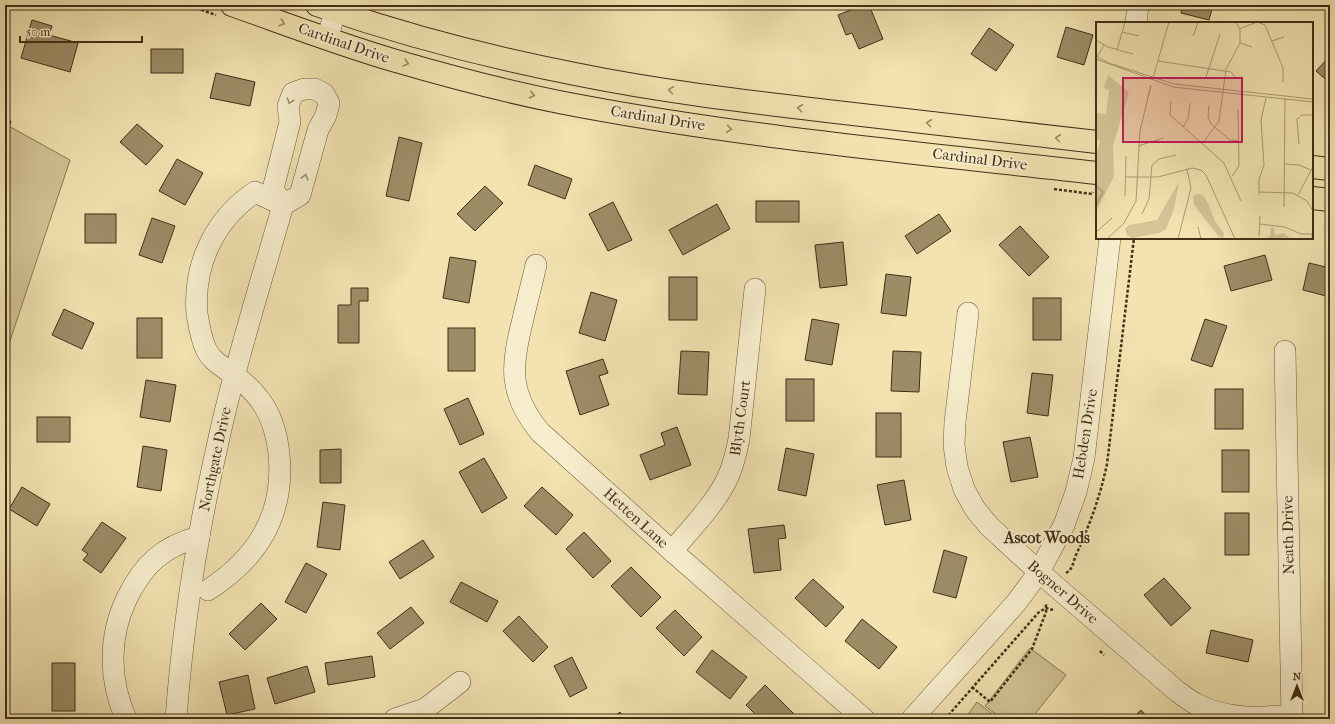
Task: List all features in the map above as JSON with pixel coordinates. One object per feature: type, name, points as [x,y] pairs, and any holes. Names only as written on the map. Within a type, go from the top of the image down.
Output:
[{"type":"main road","name":"Cardinal Drive","points":[[232,5],[395,60],[462,79],[563,102],[649,118],[803,139],[1096,173]]},
{"type":"main road","name":"Cardinal Drive","points":[[329,7],[400,32],[473,52],[576,75],[634,85],[755,102],[1096,142]]},
{"type":"main road","points":[[1313,167],[1330,169]]},
{"type":"main road","points":[[1313,198],[1330,200]]},
{"type":"street","points":[[1136,22],[1138,5]]},
{"type":"street","points":[[328,38],[329,7]]},
{"type":"street","points":[[304,89],[315,89],[324,94],[329,104],[326,115],[318,130],[300,195],[283,205],[273,189],[290,122],[288,106],[293,93],[304,89]]},
{"type":"street","points":[[208,590],[225,579],[243,563],[258,544],[268,527],[274,514],[279,490],[280,465],[278,441],[273,422],[261,401],[247,385],[212,358],[206,349],[198,325],[196,300],[198,276],[204,255],[216,231],[229,214],[245,199],[255,192],[283,205]]},
{"type":"street","name":"Northgate Drive","points":[[176,719],[179,676],[188,602],[199,537],[221,430],[234,375],[283,205]]},
{"type":"street","name":"Hebden Drive","points":[[912,719],[1016,603],[1039,572],[1064,525],[1076,492],[1084,458],[1110,239]]},
{"type":"street","name":"Hetten Lane","points":[[536,265],[516,348],[514,367],[516,386],[522,404],[531,421],[540,432],[672,551],[864,719]]},
{"type":"street","name":"Blyth Court","points":[[672,551],[717,496],[726,481],[734,461],[739,440],[755,289]]},
{"type":"street","name":"Bogner Drive","points":[[968,313],[955,422],[954,445],[957,467],[964,489],[975,509],[989,526],[1039,572],[1178,692],[1196,704],[1216,712],[1236,717],[1292,717]]},
{"type":"street","name":"Neath Drive","points":[[1285,351],[1292,717]]},
{"type":"street","points":[[126,719],[116,693],[113,670],[113,647],[123,607],[135,581],[147,566],[170,548],[199,537]]},
{"type":"street","points":[[395,719],[426,709],[460,682]]},
{"type":"path","points":[[1066,573],[1071,569],[1073,561],[1088,529],[1102,488],[1106,470],[1134,239]]},
{"type":"path","points":[[945,719],[972,687],[1039,612],[1046,608],[1046,614],[1032,648],[990,702],[972,687]]},
{"type":"shaded area","points":[[5,124],[70,160],[5,356]]},
{"type":"shaded area","points":[[1030,648],[1066,675],[1031,719],[1002,719],[985,706]]},
{"type":"shaded area","points":[[977,702],[991,713],[995,719],[965,719]]},
{"type":"building","points":[[863,5],[869,5],[883,39],[859,49],[852,33],[846,35],[838,15]]},
{"type":"building","points":[[1183,5],[1213,5],[1209,20],[1181,13]]},
{"type":"building","points":[[32,20],[52,26],[49,35],[78,43],[70,72],[21,58]]},
{"type":"building","points":[[1066,27],[1093,35],[1084,65],[1057,57]]},
{"type":"building","points":[[989,28],[1014,45],[996,71],[971,54]]},
{"type":"building","points":[[151,49],[183,49],[183,73],[151,73]]},
{"type":"building","points":[[1330,56],[1330,83],[1316,71]]},
{"type":"building","points":[[216,73],[255,82],[250,106],[210,98]]},
{"type":"building","points":[[5,119],[11,121],[5,139]]},
{"type":"building","points":[[137,124],[163,146],[146,165],[120,142]]},
{"type":"building","points":[[399,137],[422,143],[409,201],[386,196]]},
{"type":"building","points":[[177,159],[203,173],[185,205],[159,191]]},
{"type":"building","points":[[535,165],[572,179],[565,199],[528,185]]},
{"type":"building","points":[[485,186],[503,203],[475,231],[457,214]]},
{"type":"building","points":[[756,201],[799,201],[799,222],[756,222]]},
{"type":"building","points":[[613,202],[632,240],[608,251],[589,214]]},
{"type":"building","points":[[717,204],[730,229],[683,255],[669,230]]},
{"type":"building","points":[[85,214],[116,214],[116,243],[85,243]]},
{"type":"building","points":[[939,214],[951,231],[917,254],[905,236]]},
{"type":"building","points":[[152,218],[175,226],[162,263],[139,255]]},
{"type":"building","points":[[1020,226],[1049,257],[1029,276],[999,245]]},
{"type":"building","points":[[843,242],[847,285],[820,288],[815,245]]},
{"type":"building","points":[[1265,255],[1272,280],[1231,291],[1224,266]]},
{"type":"building","points":[[450,257],[476,261],[469,303],[443,298]]},
{"type":"building","points":[[1309,263],[1330,268],[1330,297],[1303,290]]},
{"type":"building","points":[[886,274],[911,277],[906,316],[881,313]]},
{"type":"building","points":[[669,277],[697,277],[697,320],[669,320]]},
{"type":"building","points":[[351,288],[368,288],[368,301],[359,301],[359,343],[338,343],[338,305],[351,305]]},
{"type":"building","points":[[591,292],[617,300],[605,341],[579,333]]},
{"type":"building","points":[[1033,298],[1061,298],[1061,340],[1033,340]]},
{"type":"building","points":[[64,309],[94,323],[82,349],[52,335]]},
{"type":"building","points":[[137,318],[162,318],[162,358],[137,358]]},
{"type":"building","points":[[812,319],[839,324],[832,365],[805,360]]},
{"type":"building","points":[[1205,319],[1227,326],[1212,367],[1191,360]]},
{"type":"building","points":[[448,328],[475,328],[475,371],[448,371]]},
{"type":"building","points":[[681,351],[709,352],[707,395],[678,394]]},
{"type":"building","points":[[893,351],[921,352],[919,392],[891,391]]},
{"type":"building","points":[[603,359],[608,373],[599,376],[609,405],[580,415],[566,371]]},
{"type":"building","points":[[1032,373],[1053,375],[1048,416],[1027,413]]},
{"type":"building","points":[[786,379],[814,379],[814,421],[786,421]]},
{"type":"building","points":[[146,380],[176,385],[170,422],[140,417]]},
{"type":"building","points":[[1215,389],[1243,389],[1243,429],[1215,429]]},
{"type":"building","points":[[468,398],[484,434],[460,445],[444,409]]},
{"type":"building","points":[[876,413],[901,413],[901,457],[876,457]]},
{"type":"building","points":[[37,417],[70,417],[70,442],[37,442]]},
{"type":"building","points":[[677,427],[691,465],[650,480],[640,455],[665,445],[661,433]]},
{"type":"building","points":[[1030,437],[1038,477],[1011,482],[1003,442]]},
{"type":"building","points":[[143,446],[167,450],[161,491],[137,487]]},
{"type":"building","points":[[786,448],[814,454],[806,496],[778,490]]},
{"type":"building","points":[[341,449],[341,483],[320,483],[320,450]]},
{"type":"building","points":[[1222,450],[1249,450],[1249,492],[1222,492]]},
{"type":"building","points":[[484,458],[507,498],[482,513],[459,472]]},
{"type":"building","points":[[904,480],[911,520],[885,525],[877,485]]},
{"type":"building","points":[[22,487],[50,504],[37,526],[9,509]]},
{"type":"building","points":[[542,487],[573,515],[556,535],[524,506]]},
{"type":"building","points":[[323,502],[345,505],[340,550],[317,547]]},
{"type":"building","points":[[1225,513],[1249,513],[1249,555],[1225,555]]},
{"type":"building","points":[[102,522],[126,538],[101,573],[83,560],[88,554],[82,550]]},
{"type":"building","points":[[784,525],[786,538],[778,539],[781,570],[754,573],[748,529]]},
{"type":"building","points":[[584,532],[611,561],[593,578],[566,549]]},
{"type":"building","points":[[423,540],[434,557],[400,579],[389,562]]},
{"type":"building","points":[[944,550],[967,557],[956,598],[933,592]]},
{"type":"building","points":[[306,563],[327,574],[306,613],[285,602]]},
{"type":"building","points":[[631,567],[661,597],[641,617],[611,586]]},
{"type":"building","points":[[1164,578],[1191,608],[1171,626],[1144,595]]},
{"type":"building","points":[[813,579],[844,607],[826,627],[795,598]]},
{"type":"building","points":[[461,582],[498,601],[487,622],[450,602]]},
{"type":"building","points":[[261,603],[277,619],[245,650],[229,634]]},
{"type":"building","points":[[411,607],[424,623],[390,649],[377,633]]},
{"type":"building","points":[[675,610],[702,637],[684,656],[656,628]]},
{"type":"building","points":[[519,616],[548,647],[533,662],[503,631]]},
{"type":"building","points":[[862,619],[897,647],[879,669],[845,641]]},
{"type":"building","points":[[1211,630],[1253,640],[1248,662],[1206,653]]},
{"type":"building","points":[[712,650],[747,677],[730,699],[696,672]]},
{"type":"building","points":[[372,656],[375,677],[328,685],[325,663]]},
{"type":"building","points":[[572,657],[587,688],[570,697],[554,666]]},
{"type":"building","points":[[52,663],[75,663],[75,711],[52,711]]},
{"type":"building","points":[[307,666],[315,692],[275,704],[267,678]]},
{"type":"building","points":[[248,675],[255,709],[227,715],[219,682]]},
{"type":"building","points":[[765,685],[796,716],[792,719],[760,719],[746,705]]},
{"type":"building","points":[[1141,710],[1149,719],[1132,719]]},
{"type":"building","points":[[620,712],[625,719],[610,719]]},
{"type":"district","name":"Ascot Woods","points":[[1047,537]]}]
